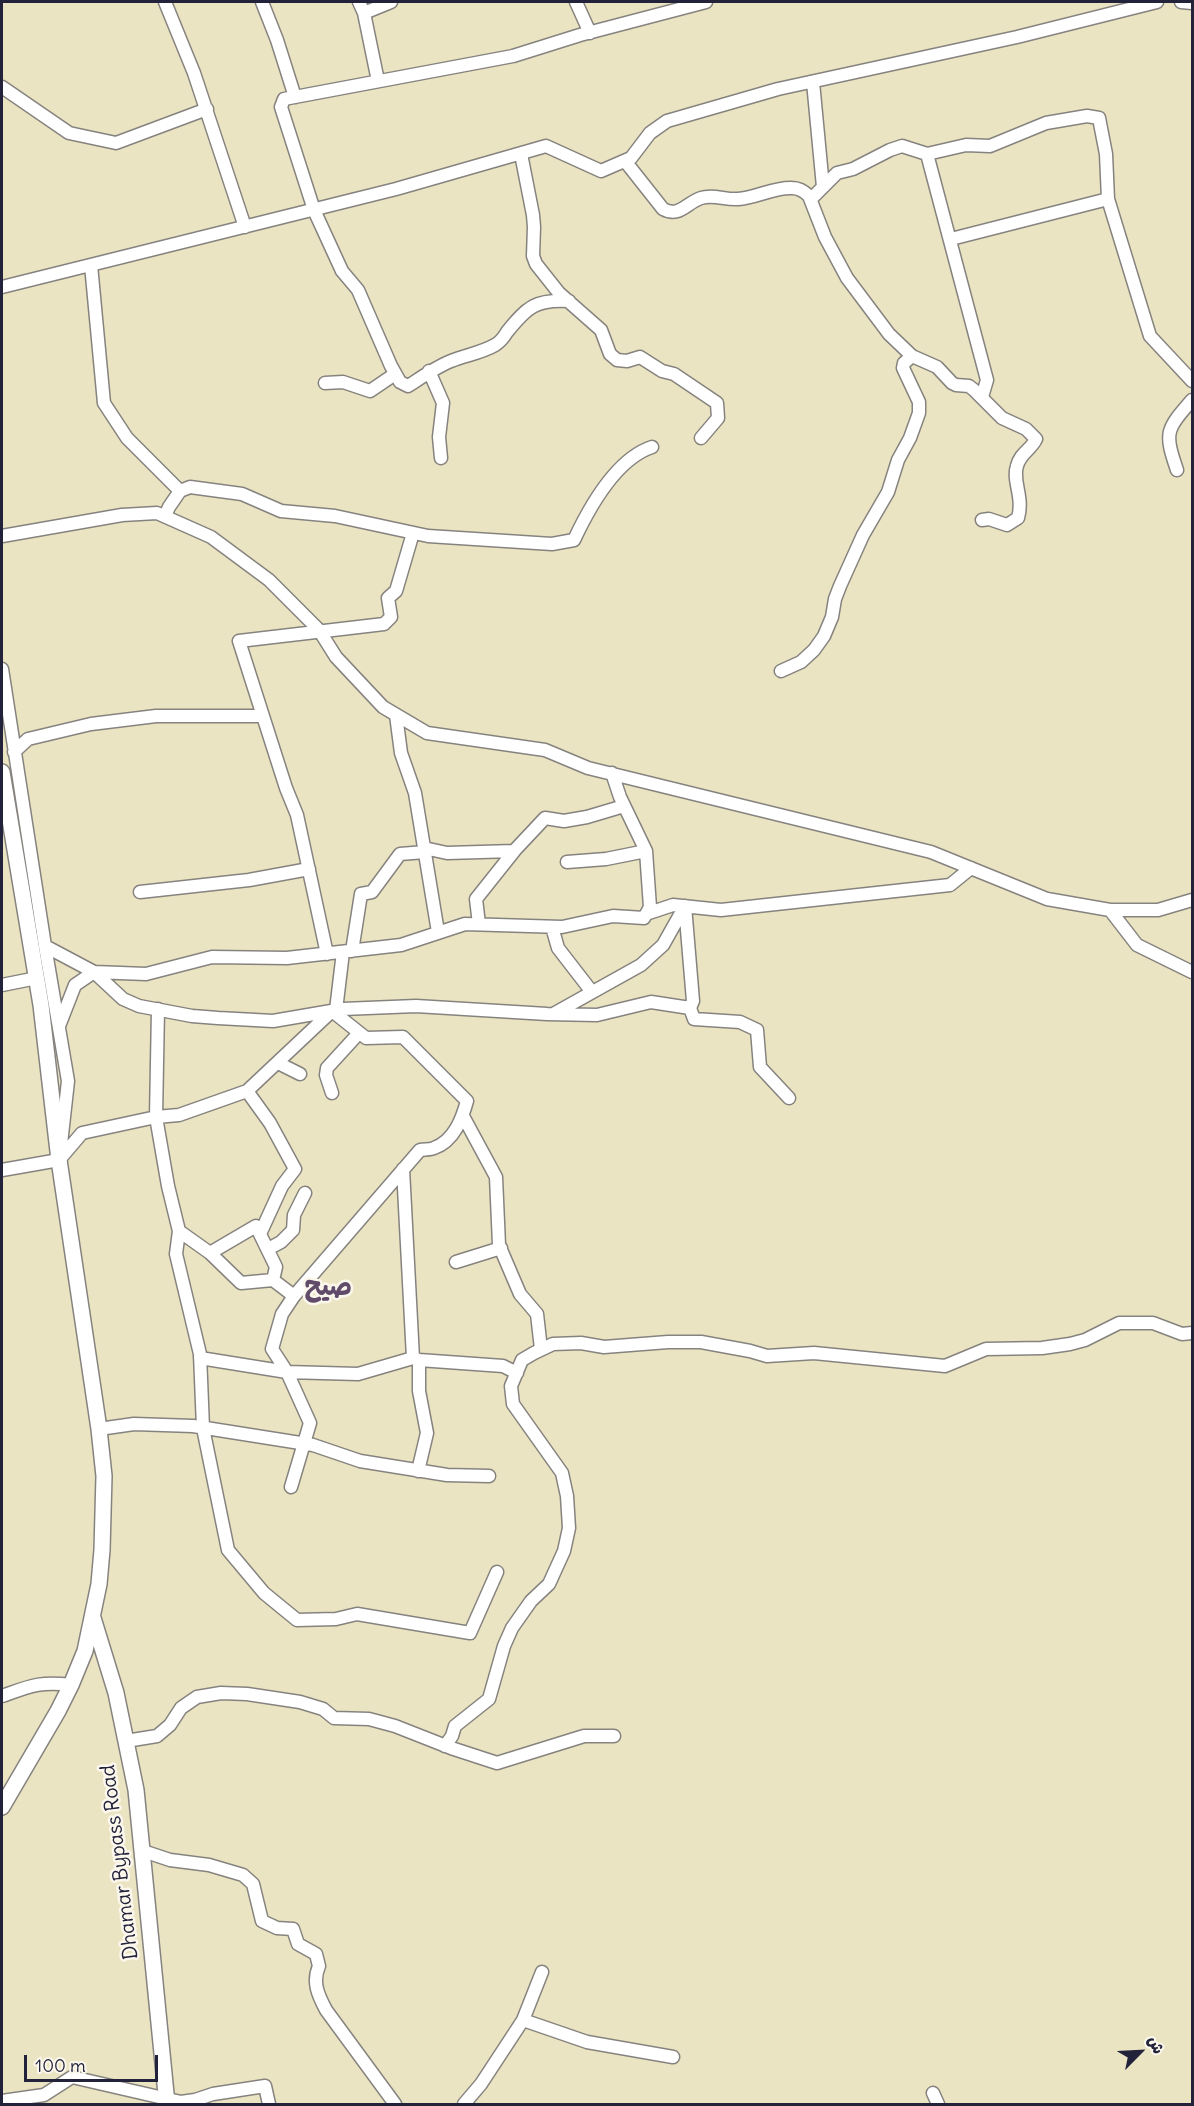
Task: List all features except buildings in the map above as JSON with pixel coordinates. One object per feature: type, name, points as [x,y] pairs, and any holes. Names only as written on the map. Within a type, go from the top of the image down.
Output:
[{"type":"main road","points":[[2,772],[37,978],[59,1160],[104,1476],[100,1572],[85,1651],[71,1685],[2,1807]]},
{"type":"main road","name":"Dhamar Bypass Road","points":[[93,1618],[116,1693],[136,1790],[167,2101]]},
{"type":"street","points":[[165,2],[207,109],[245,227]]},
{"type":"street","points":[[262,2],[295,97]]},
{"type":"street","points":[[378,81],[362,7],[391,2]]},
{"type":"street","points":[[576,2],[590,33]]},
{"type":"street","points":[[569,301],[547,300],[527,309],[498,344],[429,371],[408,386],[400,382],[358,290],[342,271],[314,210],[281,107],[284,99],[513,56],[706,2]]},
{"type":"street","points":[[2,287],[396,189],[546,146],[602,171],[631,158],[650,133],[667,121],[778,89],[1017,37],[1157,2]]},
{"type":"street","points":[[1181,2],[1192,3]]},
{"type":"street","points":[[813,82],[823,187]]},
{"type":"street","points":[[2,87],[69,133],[116,143],[207,109]]},
{"type":"street","points":[[810,199],[837,174],[902,146],[927,154],[966,145],[990,146],[1046,123],[1087,116],[1099,118],[1106,154],[1108,199],[1150,336],[1192,381]]},
{"type":"street","points":[[521,154],[534,227],[533,256],[542,274],[585,317],[596,324],[601,330],[608,351],[617,360],[627,361],[640,357],[662,371],[674,374],[717,403],[718,418],[701,438]]},
{"type":"street","points":[[927,154],[987,380],[982,397]]},
{"type":"street","points":[[625,161],[667,211],[678,212],[701,198],[718,197],[735,200],[791,188],[805,191],[825,237],[847,278],[889,334],[912,356],[937,367],[956,386],[969,386],[1002,418],[1026,429],[1036,439],[1035,443],[1024,451],[1017,465],[1016,476],[1021,500],[1018,518],[1007,525],[982,519]]},
{"type":"street","points":[[951,239],[1108,199]]},
{"type":"street","points":[[91,265],[104,403],[127,438],[180,491]]},
{"type":"street","points":[[782,671],[801,662],[824,636],[832,617],[835,599],[863,536],[888,492],[898,460],[910,438],[919,413],[919,402],[903,369],[904,363],[912,356]]},
{"type":"street","points":[[429,371],[443,403],[441,458]]},
{"type":"street","points":[[325,383],[343,382],[370,391],[395,374]]},
{"type":"street","points":[[1177,471],[1168,437],[1172,425],[1192,400]]},
{"type":"street","points":[[165,516],[180,491],[190,487],[242,494],[280,511],[335,516],[413,533],[552,544],[574,540],[585,515],[605,487],[639,451],[652,447]]},
{"type":"street","points":[[2,536],[122,515],[157,513],[211,537],[269,580],[319,630],[336,657],[383,707],[427,733],[545,750],[588,768],[931,852],[1047,899],[1110,910],[1158,910],[1192,900]]},
{"type":"street","points":[[327,954],[297,814],[285,788],[239,641],[384,624],[391,617],[388,598],[396,591],[413,533]]},
{"type":"street","points":[[2,669],[68,1081],[59,1160]]},
{"type":"street","points":[[396,715],[401,753],[416,793],[438,932]]},
{"type":"street","points":[[14,752],[28,739],[91,724],[156,716],[263,716]]},
{"type":"street","points":[[59,1026],[75,986],[94,972],[146,974],[212,957],[287,958],[347,952],[401,945],[465,924],[562,927],[613,916],[644,918],[650,907],[646,851],[624,806],[612,774]]},
{"type":"street","points":[[479,924],[476,899],[515,850],[545,818],[564,821],[624,806]]},
{"type":"street","points":[[2,1170],[59,1160],[82,1133],[156,1117],[179,1116],[247,1091],[334,1011],[361,894],[372,892],[400,854],[424,850],[447,853],[515,850]]},
{"type":"street","points":[[567,862],[606,859],[646,851]]},
{"type":"street","points":[[646,914],[673,905],[721,910],[950,885],[971,868]]},
{"type":"street","points":[[140,892],[249,880],[309,869]]},
{"type":"street","points":[[554,1014],[641,965],[663,945],[685,906]]},
{"type":"street","points":[[685,906],[693,1001],[690,1008],[694,1019],[740,1022],[757,1030],[760,1067],[789,1098]]},
{"type":"street","points":[[1110,910],[1137,945],[1192,972]]},
{"type":"street","points":[[552,927],[558,948],[591,992]]},
{"type":"street","points":[[45,946],[94,972],[123,999],[139,1006],[192,1016],[273,1021],[334,1011],[416,1005],[597,1015],[651,1002],[690,1008]]},
{"type":"street","points":[[2,985],[37,978]]},
{"type":"street","points":[[158,1009],[156,1117],[168,1186],[179,1231],[177,1254],[200,1358],[203,1428],[228,1550],[264,1593],[297,1620],[336,1619],[357,1614],[470,1633],[497,1572]]},
{"type":"street","points":[[291,1487],[310,1423],[287,1372],[272,1349],[282,1314],[294,1296],[420,1150],[434,1148],[452,1136],[463,1116],[467,1101],[403,1037],[366,1038],[334,1011]]},
{"type":"street","points":[[333,1093],[326,1075],[327,1068],[359,1033]]},
{"type":"street","points":[[278,1063],[300,1074]]},
{"type":"street","points":[[247,1091],[270,1123],[296,1169],[282,1186],[260,1234]]},
{"type":"street","points":[[463,1116],[496,1177],[501,1248],[520,1294],[537,1314],[542,1349]]},
{"type":"street","points":[[403,1169],[416,1359],[427,1433],[418,1471]]},
{"type":"street","points":[[268,1249],[281,1242],[293,1230],[294,1215],[305,1193]]},
{"type":"street","points":[[210,1253],[256,1226],[276,1267],[273,1280]]},
{"type":"street","points":[[179,1231],[210,1253],[241,1283],[273,1280],[294,1296]]},
{"type":"street","points":[[456,1262],[501,1248]]},
{"type":"street","points":[[445,1746],[455,1726],[489,1699],[512,1628],[531,1601],[549,1584],[564,1551],[569,1528],[567,1496],[562,1473],[513,1404],[511,1386],[522,1360],[552,1344],[581,1343],[604,1347],[701,1342],[767,1356],[814,1353],[945,1366],[986,1349],[1042,1348],[1070,1344],[1085,1340],[1119,1323],[1153,1323],[1182,1334],[1192,1333]]},
{"type":"street","points":[[200,1358],[287,1372],[358,1374],[416,1359],[504,1366],[517,1373]]},
{"type":"street","points":[[99,1429],[134,1424],[203,1428],[304,1443],[360,1461],[418,1471],[447,1475],[489,1476]]},
{"type":"street","points":[[2,1696],[34,1684],[51,1682],[71,1685]]},
{"type":"street","points":[[126,1741],[157,1736],[170,1725],[181,1708],[197,1698],[221,1693],[247,1694],[300,1702],[323,1710],[334,1718],[369,1719],[395,1726],[483,1760],[497,1763],[584,1736],[614,1736]]},
{"type":"street","points":[[143,1851],[170,1860],[209,1865],[243,1875],[253,1884],[262,1921],[277,1928],[293,1929],[298,1944],[316,1954],[319,1966],[315,1975],[317,1993],[326,2010],[395,2104]]},
{"type":"street","points":[[464,2104],[481,2084],[523,2020],[542,1972]]},
{"type":"street","points":[[523,2020],[587,2042],[673,2057]]},
{"type":"street","points":[[2,2102],[44,2094],[72,2077],[167,2101],[181,2102],[213,2094],[265,2086],[268,2104]]},
{"type":"district","name":"صيح","points":[[328,1288]]}]
